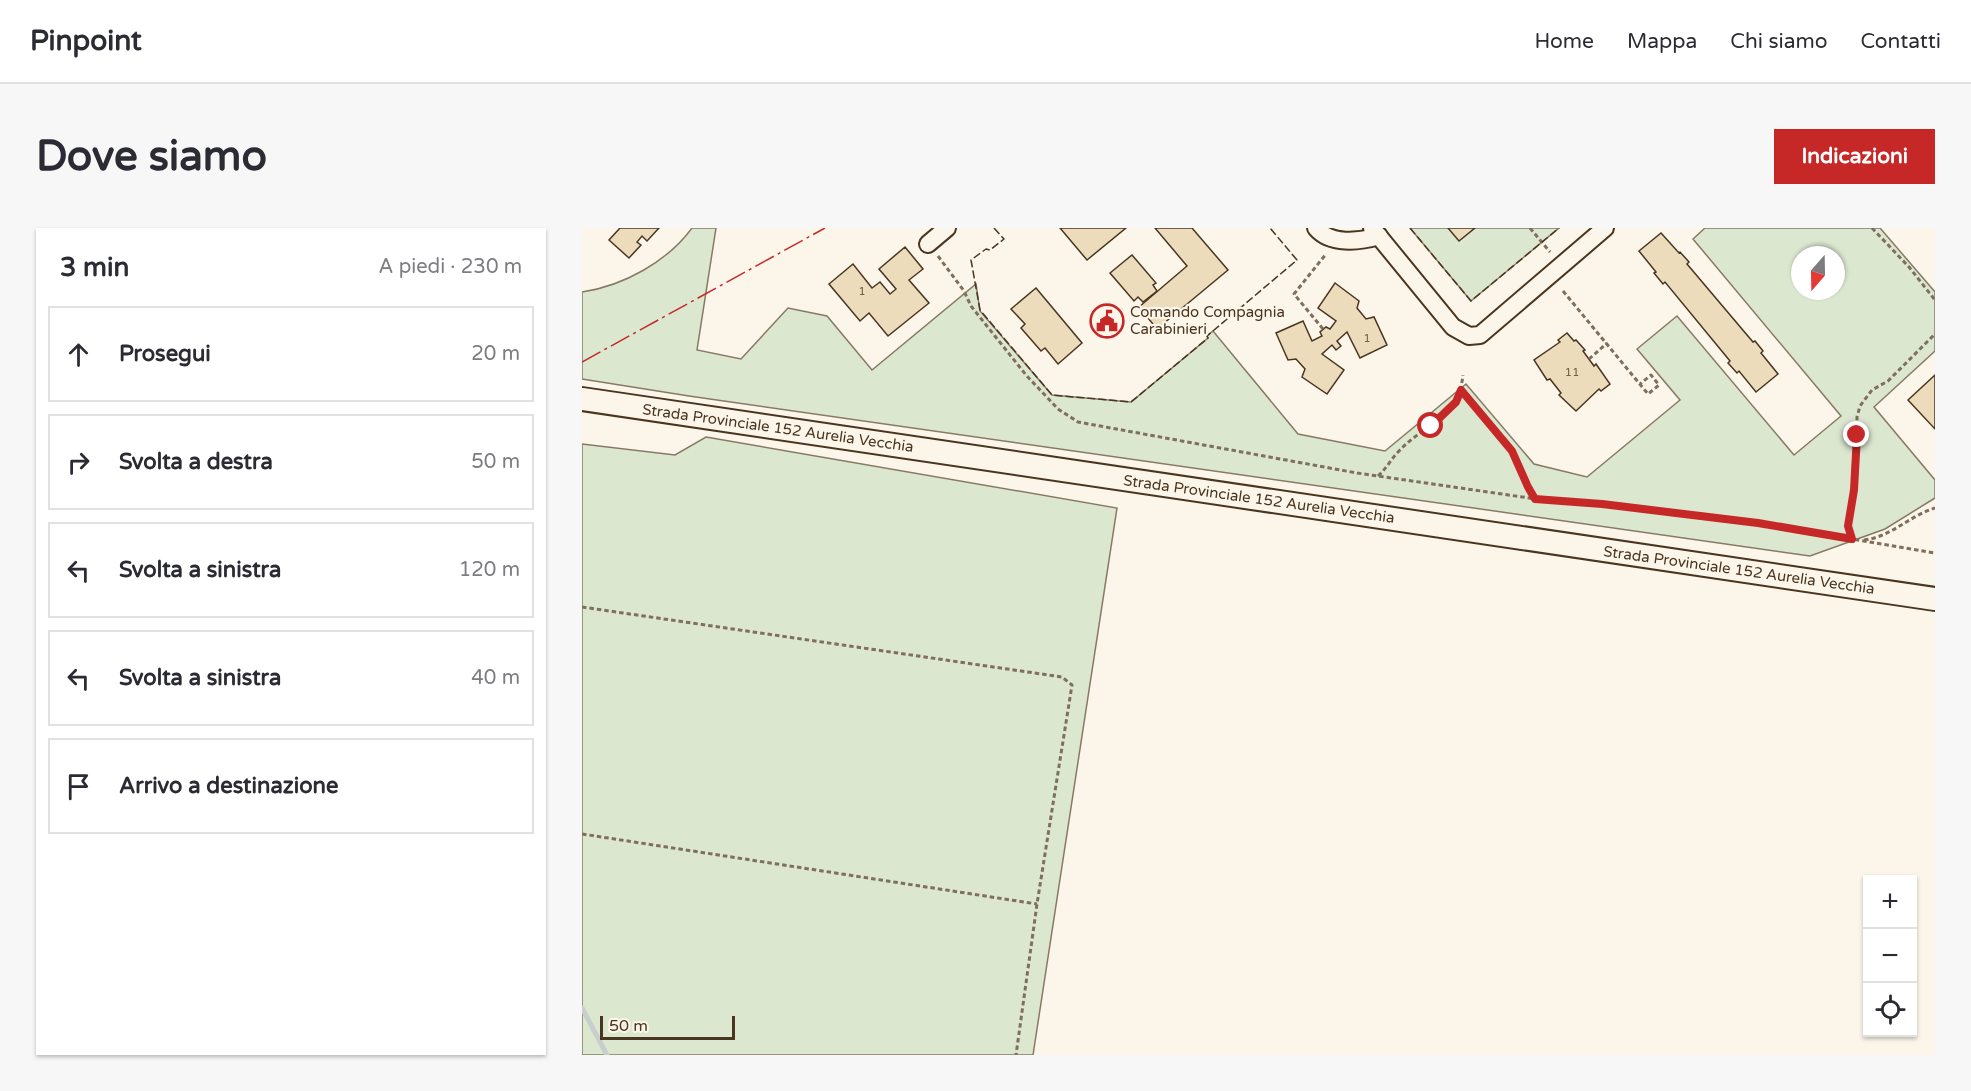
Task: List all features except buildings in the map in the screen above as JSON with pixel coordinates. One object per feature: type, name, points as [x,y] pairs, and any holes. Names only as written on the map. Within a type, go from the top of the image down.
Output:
[{"type":"main road","name":"Strada Provinciale 152 Aurelia Vecchia","points":[[582,399],[1935,599]]},
{"type":"street","points":[[928,244],[947,228]]},
{"type":"street","points":[[1319,231],[1329,238],[1363,241],[1375,232],[1453,327],[1469,336],[1480,334],[1605,228]]},
{"type":"path","points":[[1872,228],[1909,267],[1935,300]]},
{"type":"path","points":[[1319,231],[1326,255],[1294,294],[1323,329]]},
{"type":"path","points":[[928,244],[953,274],[971,306],[1026,375],[1058,409],[1078,422],[1378,476],[1535,499],[1602,504],[1758,523],[1935,553]]},
{"type":"path","points":[[1563,291],[1648,394],[1659,385],[1651,375],[1640,384]]},
{"type":"path","points":[[1852,539],[1848,526],[1854,490],[1857,417],[1860,406],[1872,390],[1888,381],[1935,334]]},
{"type":"path","points":[[1588,359],[1607,343]]},
{"type":"path","points":[[1378,476],[1388,468],[1399,451],[1443,416],[1456,402],[1461,390],[1463,375]]},
{"type":"path","points":[[1461,390],[1512,451],[1535,499]]},
{"type":"path","points":[[1859,541],[1882,536],[1935,508]]},
{"type":"path","points":[[582,607],[1062,677],[1072,685],[1037,904],[1016,1055]]},
{"type":"path","points":[[582,834],[1037,904]]},
{"type":"green space","points":[[692,228],[716,228],[697,350],[741,359],[788,308],[827,316],[872,370],[976,284],[980,311],[1052,395],[1131,402],[1208,338],[1207,336],[1213,331],[1298,434],[1385,451],[1466,384],[1534,464],[1587,477],[1680,400],[1637,349],[1677,316],[1794,455],[1841,416],[1693,239],[1705,228],[1880,228],[1935,292],[1935,351],[1874,407],[1935,480],[1935,498],[1885,529],[1810,556],[582,379],[582,292],[628,278],[670,252]]},
{"type":"green space","points":[[1410,228],[1559,228],[1471,301]]},
{"type":"green space","points":[[706,437],[1117,508],[1033,1055],[582,1055],[582,444],[675,455]]},
{"type":"waterway","points":[[582,1008],[607,1055]]},
{"type":"fence","points":[[994,228],[1004,239],[971,260],[980,310],[1052,395],[1131,402],[1297,260],[1270,228]]},
{"type":"fence","points":[[1410,228],[1471,301],[1559,228]]},
{"type":"power","points":[[582,362],[825,228]]},
{"type":"place","name":"Comando Compagnia Carabinieri","points":[[1107,321]]},
{"type":"route","points":[[1431,426],[1456,402],[1461,390],[1512,451],[1535,499],[1602,504],[1758,523],[1852,539],[1848,526],[1857,460],[1857,435]]}]
